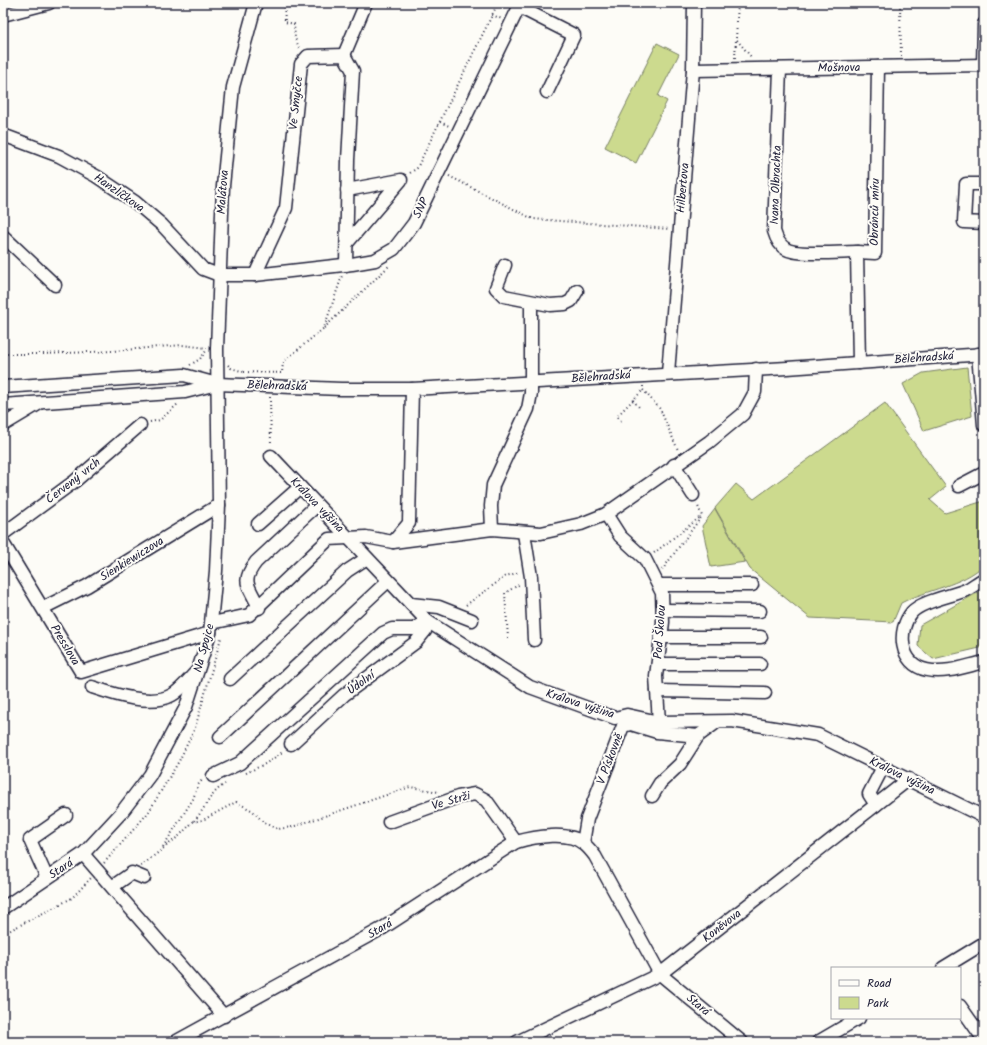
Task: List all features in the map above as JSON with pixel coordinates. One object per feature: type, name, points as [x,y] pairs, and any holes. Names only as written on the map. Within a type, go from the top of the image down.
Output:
[{"type":"street","points":[[3,14],[49,3]]},
{"type":"street","name":"Malátova","points":[[217,384],[219,275],[223,186],[233,88],[256,3]]},
{"type":"street","points":[[346,265],[347,190],[353,70],[344,55],[366,3]]},
{"type":"street","name":"Hilbertova","points":[[668,373],[693,70],[694,3]]},
{"type":"street","points":[[520,5],[574,35],[547,92]]},
{"type":"street","name":"SNP","points":[[219,275],[255,275],[346,265],[375,260],[394,249],[414,223],[520,5]]},
{"type":"street","points":[[984,24],[984,66]]},
{"type":"street","name":"Ve Smyčce","points":[[255,275],[286,208],[301,64],[308,56],[344,55]]},
{"type":"street","name":"Mošnova","points":[[693,70],[984,66]]},
{"type":"street","name":"Obránců míru","points":[[859,363],[857,252],[875,253],[878,67]]},
{"type":"street","name":"Ivana Olbrachta","points":[[780,69],[774,231],[776,238],[781,245],[794,252],[857,252]]},
{"type":"street","name":"Hanzlíčkova","points":[[3,135],[59,156],[96,176],[135,202],[162,225],[203,269],[219,275]]},
{"type":"street","points":[[347,190],[401,180],[347,243]]},
{"type":"street","points":[[984,184],[966,184],[964,222],[984,223]]},
{"type":"street","points":[[3,236],[55,284]]},
{"type":"street","points":[[505,265],[496,288],[504,296],[550,305],[565,304],[571,301],[577,291]]},
{"type":"street","points":[[492,529],[491,506],[493,485],[528,409],[531,382],[531,302]]},
{"type":"street","points":[[981,354],[984,425]]},
{"type":"street","name":"Bělehradská","points":[[3,387],[184,375],[217,384],[341,389],[412,389],[859,363],[981,354]]},
{"type":"street","points":[[211,628],[249,615],[259,608],[329,539],[366,537],[394,542],[492,529],[524,533],[541,533],[581,524],[606,514],[709,442],[743,414],[755,392],[756,369]]},
{"type":"street","name":"Bělehradská","points":[[3,405],[185,392],[217,384]]},
{"type":"street","name":"Na Spojce","points":[[83,854],[121,813],[150,775],[186,707],[211,628],[216,571],[219,505],[217,384]]},
{"type":"street","points":[[394,542],[409,523],[412,389]]},
{"type":"street","points":[[3,425],[40,402]]},
{"type":"street","name":"Červený vrch","points":[[3,534],[75,481],[140,425]]},
{"type":"street","name":"Králova výšina","points":[[271,456],[426,621],[530,687],[615,718],[627,715],[659,722],[732,721],[818,735],[984,817]]},
{"type":"street","points":[[678,463],[693,495]]},
{"type":"street","points":[[959,486],[984,473]]},
{"type":"street","points":[[258,524],[300,487]]},
{"type":"street","points":[[259,608],[248,588],[248,572],[256,562],[317,504]]},
{"type":"street","name":"Sienkiewiczova","points":[[43,608],[87,586],[219,505]]},
{"type":"street","name":"Pod Školou","points":[[606,514],[620,536],[645,560],[662,593],[663,610],[657,691],[659,722]]},
{"type":"street","points":[[524,533],[531,573],[534,640]]},
{"type":"street","name":"Presslova","points":[[3,543],[81,672],[211,628]]},
{"type":"street","points":[[230,679],[346,571],[367,558]]},
{"type":"street","points":[[984,579],[965,590],[933,600],[913,611],[903,630],[902,646],[909,659],[926,670],[954,669],[984,662]]},
{"type":"street","points":[[220,737],[388,581]]},
{"type":"street","points":[[657,582],[752,585]]},
{"type":"street","points":[[411,604],[439,607],[472,620]]},
{"type":"street","points":[[663,610],[760,611]]},
{"type":"street","points":[[213,776],[240,763],[383,633],[392,629],[414,629],[426,621]]},
{"type":"street","name":"Údolní","points":[[291,744],[344,695],[416,642],[425,631],[426,621]]},
{"type":"street","points":[[661,638],[761,637]]},
{"type":"street","points":[[658,664],[760,664]]},
{"type":"street","points":[[92,687],[123,698],[156,700],[172,695],[198,670]]},
{"type":"street","points":[[657,691],[765,693]]},
{"type":"street","points":[[652,796],[660,783],[680,764],[698,736],[717,722]]},
{"type":"street","name":"V Pískovně","points":[[584,842],[587,819],[623,726],[631,724],[657,732],[698,736]]},
{"type":"street","points":[[876,805],[869,794],[883,767]]},
{"type":"street","name":"Koněvova","points":[[517,1042],[660,974],[909,780]]},
{"type":"street","name":"Ve Strži","points":[[389,822],[458,797],[475,794],[486,800],[516,842]]},
{"type":"street","points":[[48,878],[30,840],[66,815]]},
{"type":"street","name":"Stará","points":[[3,908],[83,854],[224,1016],[383,928],[516,842],[541,836],[567,837],[584,842],[595,856],[660,974],[742,1042]]},
{"type":"street","points":[[112,887],[132,873],[144,878]]},
{"type":"street","points":[[945,967],[984,943]]},
{"type":"street","points":[[961,1007],[984,1040]]},
{"type":"street","points":[[175,1042],[224,1016]]},
{"type":"street","points":[[820,1041],[857,1019]]},
{"type":"path","points":[[284,3],[286,22],[294,24],[295,38]]},
{"type":"path","points":[[417,168],[498,3]]},
{"type":"path","points":[[735,70],[738,3]]},
{"type":"path","points":[[900,3],[901,67]]},
{"type":"path","points":[[736,40],[761,69]]},
{"type":"path","points":[[439,171],[533,219],[680,230]]},
{"type":"path","points":[[244,385],[244,372],[282,373],[283,362],[324,328],[346,265]]},
{"type":"path","points":[[3,354],[105,352],[182,346],[217,349]]},
{"type":"path","points":[[641,375],[643,390],[660,409],[678,463]]},
{"type":"path","points":[[270,386],[271,456]]},
{"type":"path","points":[[621,421],[617,416],[643,390]]},
{"type":"path","points":[[140,425],[160,420],[180,402],[186,402],[185,392]]},
{"type":"path","points":[[633,400],[639,406]]},
{"type":"path","points":[[693,495],[702,516]]},
{"type":"path","points":[[645,560],[702,516]]},
{"type":"path","points":[[657,582],[702,516]]},
{"type":"path","points":[[456,614],[506,576],[531,573]]},
{"type":"path","points":[[508,638],[505,594],[531,573]]},
{"type":"path","points":[[244,774],[279,756],[291,744]]},
{"type":"path","points":[[162,848],[193,799],[198,785],[203,779],[213,776]]},
{"type":"path","points":[[132,873],[179,836],[201,813],[210,795],[226,783]]},
{"type":"path","points":[[193,822],[203,820],[236,802],[253,811],[264,823],[278,829],[292,827],[410,788],[458,797]]},
{"type":"green space","points":[[657,43],[679,54],[658,96],[667,101],[636,163],[605,147]]},
{"type":"green space","points":[[967,367],[972,416],[924,431],[903,384],[923,373]]},
{"type":"green space","points":[[885,403],[946,487],[930,500],[945,513],[984,501],[984,565],[975,572],[955,583],[911,598],[901,603],[893,622],[810,618],[750,569],[715,508],[736,484],[754,499]]},
{"type":"green space","points":[[715,509],[745,562],[711,567],[702,526]]},
{"type":"green space","points":[[984,589],[984,647],[933,659],[918,646],[920,625]]}]
